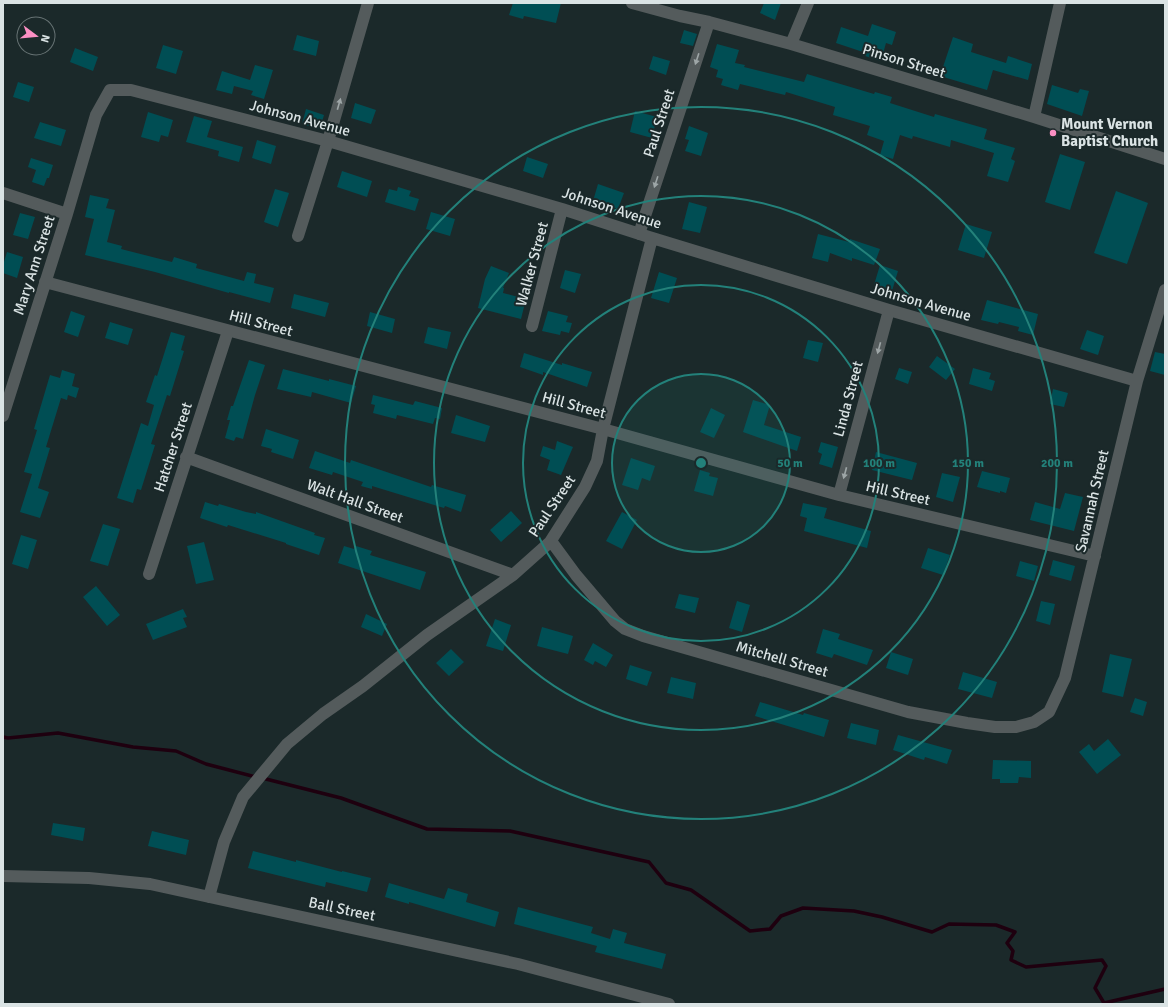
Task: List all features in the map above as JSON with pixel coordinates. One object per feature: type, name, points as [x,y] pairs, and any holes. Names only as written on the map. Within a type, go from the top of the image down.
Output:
[{"type":"street","points":[[298,236],[328,142],[368,3]]},
{"type":"street","name":"Pinson Street","points":[[632,3],[791,44],[1034,117],[1165,159]]},
{"type":"street","points":[[791,44],[808,3]]},
{"type":"street","points":[[1034,117],[1060,3]]},
{"type":"street","name":"Paul Street","points":[[639,234],[709,22]]},
{"type":"street","name":"Johnson Avenue","points":[[94,124],[96,115],[110,90],[131,90],[328,142],[562,209],[889,310],[1137,381]]},
{"type":"street","name":"Mary Ann Street","points":[[3,416],[94,124]]},
{"type":"street","points":[[3,194],[67,214]]},
{"type":"street","name":"Walker Street","points":[[532,326],[562,209]]},
{"type":"street","name":"Paul Street","points":[[209,897],[224,842],[243,797],[287,744],[323,714],[363,686],[427,635],[513,575],[550,542],[585,487],[597,461],[603,428],[652,238]]},
{"type":"street","name":"Hill Street","points":[[45,282],[603,428],[839,495],[1095,556]]},
{"type":"street","name":"Savannah Street","points":[[1044,715],[1049,712],[1065,678],[1137,381],[1165,290]]},
{"type":"street","name":"Linda Street","points":[[839,495],[889,310]]},
{"type":"street","name":"Hatcher Street","points":[[150,574],[186,457],[228,330]]},
{"type":"street","name":"Walt Hall Street","points":[[186,457],[513,575]]},
{"type":"street","name":"Mitchell Street","points":[[550,542],[615,621],[626,629],[643,636],[908,712],[967,723],[1016,727],[1034,722],[1044,715]]},
{"type":"street","name":"Ball Street","points":[[3,876],[89,878],[150,884],[518,964],[669,1004]]},
{"type":"building","points":[[513,3],[561,3],[556,23],[524,16],[523,19],[509,15]]},
{"type":"building","points":[[764,3],[781,3],[775,20],[760,13]]},
{"type":"building","points":[[872,24],[896,32],[892,45],[886,43],[881,61],[862,55],[863,52],[836,43],[841,27],[868,36]]},
{"type":"building","points":[[684,30],[697,34],[693,46],[680,43]]},
{"type":"building","points":[[297,35],[319,41],[316,56],[293,50]]},
{"type":"building","points":[[953,37],[973,44],[971,52],[1006,63],[1008,56],[1032,64],[1028,80],[993,70],[987,90],[940,76]]},
{"type":"building","points":[[717,44],[739,50],[735,63],[745,65],[744,67],[804,82],[807,74],[874,94],[875,92],[892,97],[890,103],[934,117],[935,114],[987,129],[984,139],[1015,148],[1011,159],[1015,161],[1008,182],[987,176],[994,153],[951,140],[950,147],[913,136],[912,139],[900,135],[893,159],[880,155],[884,141],[867,135],[870,126],[833,115],[835,107],[786,92],[785,95],[740,84],[738,90],[721,85],[723,79],[716,77],[718,70],[710,67]]},
{"type":"building","points":[[163,45],[183,51],[176,74],[156,68]]},
{"type":"building","points":[[75,48],[98,57],[93,71],[70,62]]},
{"type":"building","points":[[653,56],[670,61],[666,75],[649,69]]},
{"type":"building","points":[[255,65],[273,70],[264,99],[251,95],[253,91],[234,86],[232,94],[216,90],[222,71],[250,80]]},
{"type":"building","points":[[18,82],[34,87],[29,102],[13,97]]},
{"type":"building","points":[[1052,85],[1078,93],[1080,89],[1089,91],[1082,116],[1047,104]]},
{"type":"building","points":[[355,103],[376,110],[371,124],[351,118]]},
{"type":"building","points":[[306,109],[324,115],[320,129],[302,124]]},
{"type":"building","points":[[635,111],[657,117],[652,138],[630,132]]},
{"type":"building","points":[[148,112],[173,120],[168,137],[161,135],[159,142],[141,137]]},
{"type":"building","points":[[194,116],[212,121],[207,137],[243,147],[239,162],[218,156],[219,151],[186,142]]},
{"type":"building","points":[[40,122],[66,130],[61,146],[34,138]]},
{"type":"building","points":[[689,126],[708,133],[701,156],[685,151],[689,140],[685,139]]},
{"type":"building","points":[[257,140],[276,146],[271,164],[252,158]]},
{"type":"building","points":[[1060,154],[1085,162],[1070,210],[1045,202]]},
{"type":"building","points":[[527,157],[548,164],[543,178],[523,171]]},
{"type":"building","points":[[31,158],[53,165],[49,178],[47,178],[44,186],[32,182],[36,170],[28,167]]},
{"type":"building","points":[[342,171],[372,181],[367,197],[337,187]]},
{"type":"building","points":[[598,184],[624,193],[618,209],[593,201]]},
{"type":"building","points":[[398,187],[411,191],[409,196],[419,199],[415,211],[385,202],[389,189],[397,191]]},
{"type":"building","points":[[275,189],[289,193],[278,227],[264,222]]},
{"type":"building","points":[[1116,191],[1148,203],[1127,264],[1094,253]]},
{"type":"building","points":[[90,195],[109,199],[106,208],[115,210],[107,242],[122,246],[121,249],[172,262],[174,257],[197,264],[196,268],[244,281],[247,272],[256,274],[254,283],[274,288],[270,303],[85,255],[94,219],[85,217]]},
{"type":"building","points":[[689,202],[707,207],[700,233],[682,229]]},
{"type":"building","points":[[431,212],[455,219],[450,236],[426,229]]},
{"type":"building","points":[[20,213],[35,217],[28,239],[13,235]]},
{"type":"building","points":[[966,224],[992,232],[984,258],[958,250]]},
{"type":"building","points":[[818,234],[849,242],[850,239],[880,249],[874,265],[852,258],[852,261],[830,253],[828,262],[812,258]]},
{"type":"building","points":[[7,252],[23,257],[17,278],[3,273],[3,265]]},
{"type":"building","points":[[880,265],[898,271],[892,291],[874,285]]},
{"type":"building","points":[[491,266],[509,273],[503,288],[503,293],[526,299],[521,319],[478,308],[485,279]]},
{"type":"building","points":[[565,270],[581,274],[575,293],[560,288]]},
{"type":"building","points":[[659,272],[677,278],[669,303],[651,298]]},
{"type":"building","points":[[294,294],[329,303],[325,317],[291,308]]},
{"type":"building","points":[[987,300],[1038,314],[1033,335],[1018,331],[1019,327],[999,322],[998,324],[981,320]]},
{"type":"building","points":[[71,311],[85,316],[78,337],[64,332]]},
{"type":"building","points":[[548,311],[568,316],[566,322],[572,323],[569,333],[561,331],[560,335],[542,331]]},
{"type":"building","points":[[370,312],[395,319],[392,333],[367,326]]},
{"type":"building","points":[[110,322],[133,329],[128,345],[105,338]]},
{"type":"building","points":[[428,327],[451,332],[447,349],[424,343]]},
{"type":"building","points":[[1087,330],[1104,336],[1098,355],[1080,349]]},
{"type":"building","points":[[171,332],[185,336],[181,350],[184,351],[170,396],[167,395],[151,444],[155,445],[141,490],[137,489],[133,503],[117,498],[141,423],[148,426],[154,405],[146,402],[155,375],[157,376]]},
{"type":"building","points":[[808,340],[823,343],[818,362],[803,358]]},
{"type":"building","points":[[1155,352],[1165,354],[1165,375],[1150,371]]},
{"type":"building","points":[[524,353],[562,365],[562,363],[592,372],[587,387],[543,372],[543,375],[520,367]]},
{"type":"building","points":[[937,356],[955,369],[946,380],[929,367]]},
{"type":"building","points":[[249,360],[265,365],[243,439],[236,437],[234,441],[225,438],[230,420],[227,420]]},
{"type":"building","points":[[899,368],[912,372],[908,384],[895,379]]},
{"type":"building","points":[[973,368],[991,373],[989,379],[995,381],[992,391],[969,384]]},
{"type":"building","points":[[283,369],[329,381],[329,379],[356,386],[351,403],[312,392],[311,397],[277,389]]},
{"type":"building","points":[[62,370],[75,374],[72,386],[79,388],[76,398],[68,395],[67,400],[61,398],[46,447],[50,448],[38,488],[49,492],[40,518],[20,512],[32,474],[24,472],[37,430],[34,429],[50,375],[60,378]]},
{"type":"building","points":[[1053,389],[1068,393],[1064,407],[1050,404]]},
{"type":"building","points":[[373,395],[413,405],[415,401],[442,408],[440,419],[435,418],[433,424],[397,415],[396,419],[373,413],[375,405],[371,404]]},
{"type":"building","points":[[753,400],[770,405],[764,425],[801,437],[797,451],[743,432]]},
{"type":"building","points":[[711,408],[725,415],[714,438],[700,432]]},
{"type":"building","points":[[456,415],[490,426],[485,442],[451,433]]},
{"type":"building","points":[[266,429],[299,440],[293,459],[271,452],[272,449],[261,446]]},
{"type":"building","points":[[557,441],[573,447],[561,475],[547,470],[550,460],[540,456],[543,446],[555,450]]},
{"type":"building","points":[[821,442],[838,447],[832,468],[819,464],[822,454],[818,452]]},
{"type":"building","points":[[315,451],[350,463],[351,460],[431,487],[432,485],[466,495],[461,512],[445,506],[444,508],[372,486],[372,489],[361,486],[363,482],[333,472],[332,475],[309,468]]},
{"type":"building","points":[[876,452],[917,463],[912,480],[872,470]]},
{"type":"building","points":[[631,458],[655,466],[650,481],[642,478],[638,490],[622,485]]},
{"type":"building","points":[[700,470],[710,473],[709,476],[718,478],[713,496],[694,491]]},
{"type":"building","points":[[982,471],[1010,478],[1006,493],[1000,491],[1000,493],[977,487]]},
{"type":"building","points":[[942,473],[960,477],[953,502],[936,497]]},
{"type":"building","points":[[1065,493],[1083,497],[1074,531],[1030,520],[1035,502],[1060,509]]},
{"type":"building","points":[[205,502],[218,506],[219,504],[256,514],[256,512],[315,533],[314,535],[325,538],[319,555],[286,543],[200,518]]},
{"type":"building","points":[[803,503],[827,508],[824,518],[871,531],[867,548],[804,531],[807,518],[800,516]]},
{"type":"building","points":[[511,511],[522,523],[501,542],[490,530]]},
{"type":"building","points":[[622,512],[637,520],[622,549],[606,541]]},
{"type":"building","points":[[103,524],[120,529],[108,566],[90,561]]},
{"type":"building","points":[[21,535],[37,540],[28,569],[12,564]]},
{"type":"building","points":[[204,542],[214,580],[196,584],[187,546]]},
{"type":"building","points":[[344,546],[354,549],[356,546],[372,551],[370,555],[426,572],[420,590],[338,563]]},
{"type":"building","points":[[928,548],[950,555],[943,575],[921,568]]},
{"type":"building","points":[[1053,560],[1075,566],[1071,581],[1049,575]]},
{"type":"building","points":[[1020,561],[1038,566],[1034,581],[1016,576]]},
{"type":"building","points":[[96,586],[120,615],[107,626],[83,597]]},
{"type":"building","points":[[679,594],[699,598],[695,613],[675,608]]},
{"type":"building","points":[[737,601],[750,605],[742,632],[729,628]]},
{"type":"building","points":[[1041,601],[1055,604],[1050,625],[1036,621]]},
{"type":"building","points":[[183,609],[187,617],[183,618],[187,627],[153,640],[146,624]]},
{"type":"building","points":[[366,614],[387,624],[382,636],[361,627]]},
{"type":"building","points":[[495,619],[511,625],[503,651],[486,646]]},
{"type":"building","points":[[542,627],[573,636],[568,654],[537,646]]},
{"type":"building","points":[[823,629],[840,634],[838,639],[873,650],[867,665],[834,654],[832,658],[816,653]]},
{"type":"building","points":[[593,643],[613,655],[606,667],[595,661],[593,665],[584,660]]},
{"type":"building","points":[[451,649],[464,662],[449,676],[436,663]]},
{"type":"building","points":[[891,652],[913,659],[908,675],[886,668]]},
{"type":"building","points":[[1110,654],[1132,659],[1123,697],[1102,692]]},
{"type":"building","points":[[630,665],[652,672],[647,686],[626,679]]},
{"type":"building","points":[[963,672],[997,682],[992,698],[958,689]]},
{"type":"building","points":[[671,677],[696,683],[693,699],[667,693]]},
{"type":"building","points":[[1135,698],[1147,702],[1143,716],[1130,712]]},
{"type":"building","points":[[760,702],[803,715],[804,713],[829,720],[824,737],[755,716]]},
{"type":"building","points":[[851,723],[879,730],[876,745],[847,738]]},
{"type":"building","points":[[898,735],[952,750],[947,764],[925,757],[924,760],[893,750]]},
{"type":"building","points":[[1108,739],[1121,755],[1097,774],[1079,752],[1089,744],[1094,751]]},
{"type":"building","points":[[993,760],[1031,761],[1031,778],[1019,777],[1018,783],[1000,783],[1000,779],[992,779]]},
{"type":"building","points":[[53,823],[85,828],[83,841],[51,835]]},
{"type":"building","points":[[152,831],[189,840],[186,855],[148,846]]},
{"type":"building","points":[[253,851],[371,878],[367,892],[326,882],[325,887],[248,868]]},
{"type":"building","points":[[389,883],[444,899],[448,888],[468,894],[466,902],[499,912],[495,927],[409,902],[409,904],[385,897]]},
{"type":"building","points":[[518,907],[593,927],[591,933],[610,939],[613,929],[627,933],[624,943],[666,954],[662,969],[595,952],[597,946],[514,924]]},
{"type":"waterway","points":[[3,737],[8,738],[58,733],[133,747],[176,751],[206,764],[256,777]]},
{"type":"waterway","points":[[262,778],[341,798],[427,829],[510,831],[649,862],[666,883],[691,890],[750,931],[770,929],[781,916],[803,908],[854,911],[882,917],[932,932],[949,924],[996,925],[1015,932],[1007,943],[1013,951],[1011,960],[1026,967],[1102,960],[1106,966],[1095,988],[1104,1003],[1165,989]]},
{"type":"place","name":"Mount Vernon Baptist Church","points":[[1053,133]]}]
